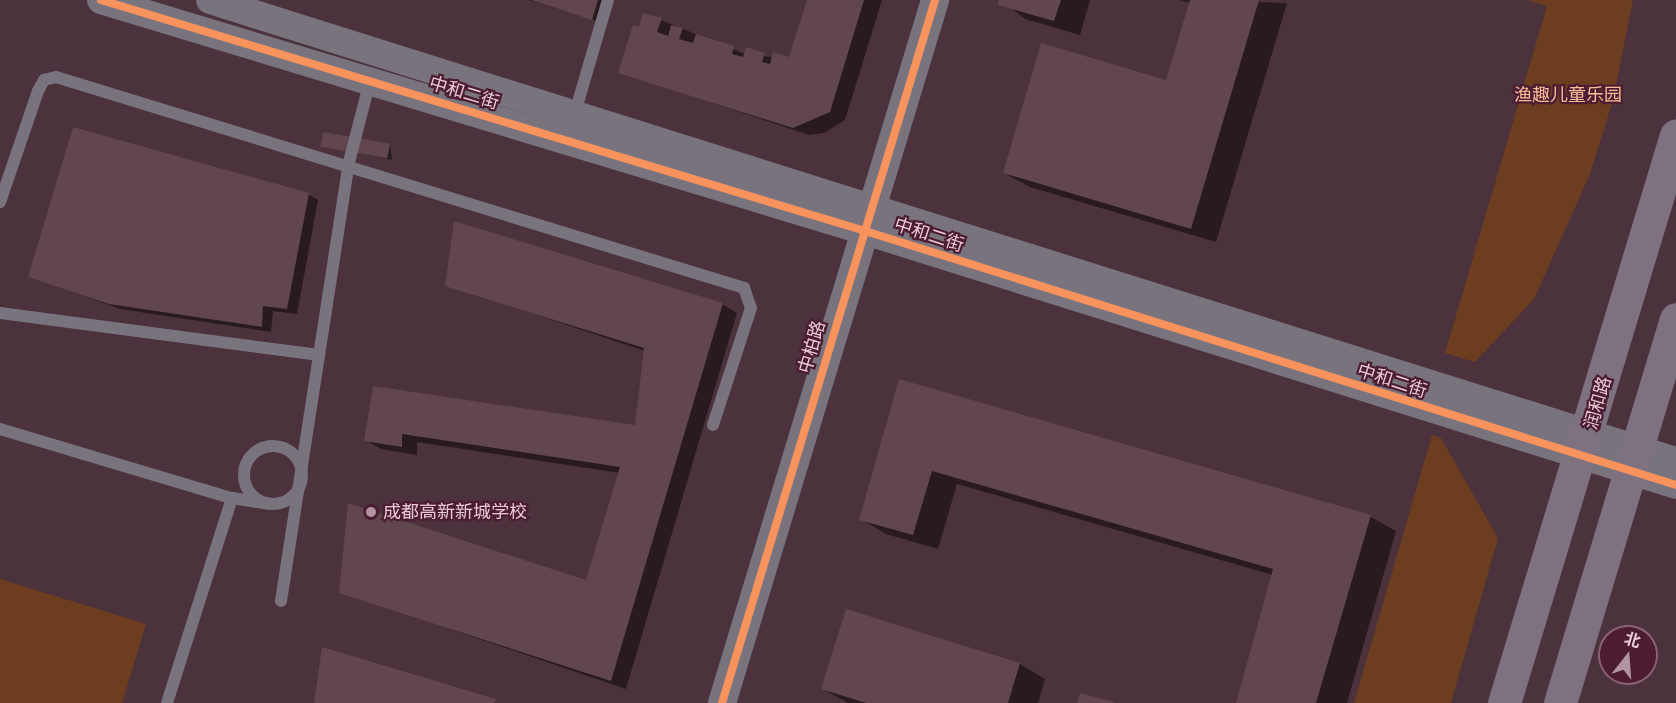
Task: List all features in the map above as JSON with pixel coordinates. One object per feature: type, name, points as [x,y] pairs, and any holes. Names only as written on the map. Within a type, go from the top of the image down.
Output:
[{"type":"main road","name":"润和路","points":[[1504,703],[1585,445],[1676,135]]},
{"type":"main road","points":[[1560,703],[1676,319]]},
{"type":"street","name":"中和二街","points":[[101,0],[370,81],[866,219],[1635,460],[1676,485]]},
{"type":"street","name":"中和二街","points":[[210,0],[574,116],[866,219]]},
{"type":"street","name":"中柏路","points":[[722,703],[866,219],[935,0]]},
{"type":"street","name":"中和二街","points":[[1635,460],[1676,461]]},
{"type":"lane","points":[[574,116],[608,0]]},
{"type":"lane","points":[[0,202],[38,91],[44,80],[56,77],[744,288],[751,308],[713,425]]},
{"type":"lane","points":[[281,601],[303,477],[348,166],[370,81]]},
{"type":"lane","points":[[0,314],[319,355]]},
{"type":"lane","points":[[0,429],[232,498],[269,504],[294,495],[303,477]]},
{"type":"lane","points":[[269,504],[252,495],[244,479],[253,454],[270,446],[290,451],[303,477]]},
{"type":"lane","points":[[167,703],[232,498]]},
{"type":"green space","name":"渔趣儿童乐园","points":[[1527,0],[1633,0],[1613,100],[1590,174],[1534,299],[1475,362],[1445,353],[1547,6]]},
{"type":"green space","points":[[1432,435],[1441,438],[1498,538],[1451,703],[1354,703]]},
{"type":"green space","points":[[0,579],[146,624],[122,703],[0,703]]},
{"type":"building","points":[[531,0],[598,0],[592,20]]},
{"type":"building","points":[[807,0],[864,0],[830,112],[793,128],[618,73],[633,25],[639,27],[643,13],[662,18],[657,32],[668,36],[671,25],[683,28],[679,39],[693,43],[696,34],[734,46],[732,54],[743,57],[746,47],[765,53],[762,62],[770,64],[773,52],[789,57]]},
{"type":"building","points":[[999,0],[1061,0],[1054,21],[998,5]]},
{"type":"building","points":[[1190,0],[1259,0],[1191,229],[1003,173],[1041,43],[1166,80]]},
{"type":"building","points":[[73,127],[309,193],[287,309],[263,306],[262,327],[109,304],[28,277]]},
{"type":"building","points":[[323,132],[390,144],[387,159],[320,147]]},
{"type":"building","points":[[454,221],[723,303],[611,681],[339,593],[348,503],[586,580],[620,467],[402,434],[402,447],[364,441],[373,386],[635,425],[644,348],[445,286]]},
{"type":"building","points":[[899,379],[1371,515],[1316,703],[1236,703],[1273,569],[932,471],[913,535],[859,520]]},
{"type":"building","points":[[846,609],[1020,663],[1008,703],[866,703],[821,689]]},
{"type":"building","points":[[322,647],[496,699],[495,703],[314,703]]},
{"type":"building","points":[[1080,693],[1114,702],[1114,703],[1077,703]]},
{"type":"cycle path","points":[[101,0],[862,230],[1676,485]]},
{"type":"cycle path","points":[[722,703],[935,0]]},
{"type":"place","name":"成都高新新城学校","points":[[371,512]]}]
